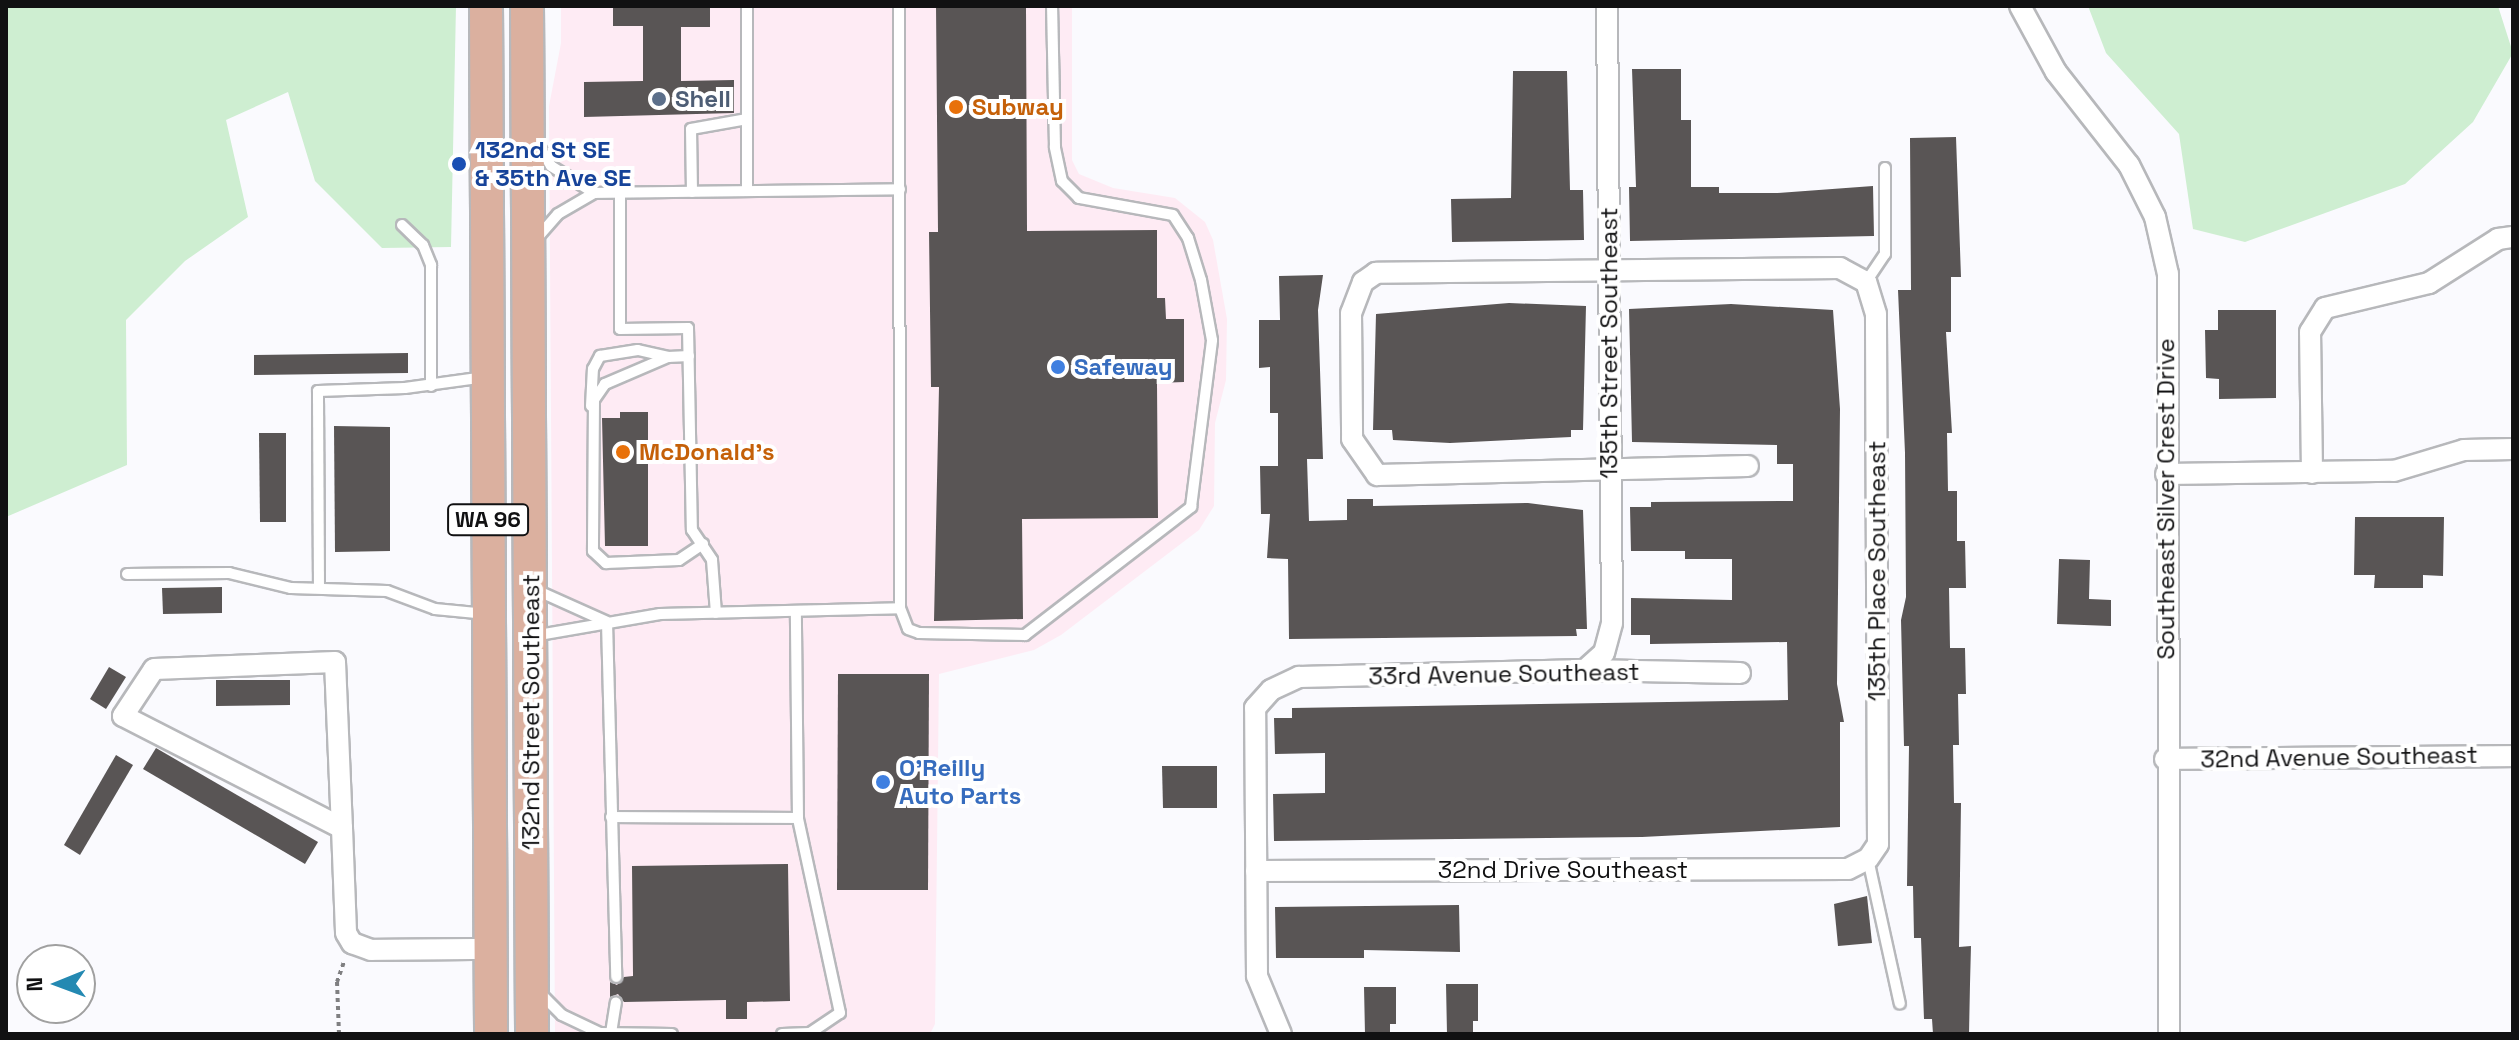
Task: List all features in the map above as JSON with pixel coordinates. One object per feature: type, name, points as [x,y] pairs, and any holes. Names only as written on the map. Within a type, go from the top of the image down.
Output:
[{"type":"main road","name":"132nd Street Southeast","points":[[486,6],[491,1034]]},
{"type":"main road","name":"132nd Street Southeast","points":[[527,6],[532,1034]]},
{"type":"main road","points":[[488,387],[505,422],[510,590],[531,636]]},
{"type":"main road","points":[[489,615],[508,637],[511,784],[514,795],[531,808]]},
{"type":"main road","points":[[491,949],[510,983],[512,1034]]},
{"type":"street","name":"135th Street Southeast","points":[[1585,670],[1604,653],[1612,623],[1608,470],[1610,269],[1607,6]]},
{"type":"street","name":"Southeast Silver Crest Drive","points":[[2020,6],[2056,72],[2129,165],[2155,217],[2168,274],[2165,759],[2169,1034]]},
{"type":"street","points":[[2312,473],[2310,332],[2325,308],[2429,283],[2498,239],[2513,237]]},
{"type":"street","points":[[1748,466],[1377,475],[1352,439],[1351,313],[1363,282],[1376,273],[1840,268],[1866,282]]},
{"type":"street","name":"135th Place Southeast","points":[[1866,282],[1876,314],[1878,813],[1878,844],[1868,859]]},
{"type":"street","points":[[2166,474],[2394,471],[2464,450],[2513,449]]},
{"type":"street","points":[[342,828],[123,716],[154,669],[335,662],[342,828],[346,933],[352,943],[371,950],[491,949]]},
{"type":"street","name":"33rd Avenue Southeast","points":[[1256,871],[1255,708],[1271,690],[1299,677],[1585,670],[1740,673]]},
{"type":"street","name":"32nd Avenue Southeast","points":[[2165,759],[2513,756]]},
{"type":"street","name":"32nd Drive Southeast","points":[[1256,871],[1848,869],[1868,859]]},
{"type":"street","points":[[1256,871],[1257,976],[1281,1034]]},
{"type":"lane","points":[[747,6],[747,191]]},
{"type":"lane","points":[[899,6],[900,608],[908,629],[936,637],[1025,635],[1191,507],[1212,340],[1201,280],[1188,238],[1173,215],[1079,198],[1062,181],[1055,147],[1052,6]]},
{"type":"lane","points":[[692,192],[691,129],[747,119]]},
{"type":"lane","points":[[526,120],[551,166],[594,193]]},
{"type":"lane","points":[[1866,282],[1885,254],[1885,168]]},
{"type":"lane","points":[[526,285],[539,233],[558,214],[594,193],[900,189]]},
{"type":"lane","points":[[620,193],[620,329],[688,328],[692,530],[712,560],[716,613]]},
{"type":"lane","points":[[402,225],[423,245],[431,265],[431,386]]},
{"type":"lane","points":[[689,356],[668,357],[638,350],[600,356],[593,369],[593,551],[606,563],[679,560],[703,544]]},
{"type":"lane","points":[[591,418],[594,400],[605,384],[668,357]]},
{"type":"lane","points":[[319,588],[318,391],[488,387]]},
{"type":"lane","points":[[127,574],[229,573],[291,588],[387,591],[435,609],[489,615]]},
{"type":"lane","points":[[530,588],[607,622]]},
{"type":"lane","points":[[531,636],[607,622],[716,613],[900,608]]},
{"type":"lane","points":[[782,1034],[810,1033],[840,1013],[798,818],[796,611]]},
{"type":"lane","points":[[607,622],[616,977]]},
{"type":"lane","points":[[611,817],[798,818]]},
{"type":"lane","points":[[1868,859],[1900,1004]]},
{"type":"lane","points":[[532,985],[562,1015],[599,1034],[672,1034]]},
{"type":"lane","points":[[611,1033],[616,1002]]},
{"type":"path","points":[[339,1034],[337,982],[352,943]]},
{"type":"shaded area","points":[[561,6],[1072,6],[1072,160],[1079,174],[1113,188],[1175,198],[1205,222],[1213,240],[1227,319],[1226,380],[1215,423],[1214,506],[1199,530],[1061,635],[1034,650],[939,674],[935,1024],[930,1034],[555,1034],[549,106],[561,43]]},
{"type":"green space","points":[[6,6],[456,6],[451,247],[382,248],[315,181],[288,92],[226,120],[248,217],[185,261],[126,320],[127,465],[6,517]]},
{"type":"green space","points":[[2088,6],[2498,6],[2513,53],[2473,122],[2405,184],[2245,242],[2193,229],[2179,134],[2106,53]]},
{"type":"building","points":[[613,6],[710,6],[710,27],[681,27],[681,81],[734,80],[734,113],[584,117],[584,82],[643,81],[643,26],[613,26]]},
{"type":"building","points":[[936,6],[1026,6],[1027,231],[1157,230],[1157,298],[1165,298],[1166,319],[1184,319],[1184,382],[1157,383],[1158,518],[1022,519],[1023,619],[934,621],[939,387],[931,387],[929,232],[938,232]]},
{"type":"building","points":[[1632,69],[1681,69],[1681,120],[1691,120],[1691,187],[1719,187],[1719,193],[1778,193],[1873,186],[1874,236],[1630,241],[1629,187],[1636,187]]},
{"type":"building","points":[[1513,71],[1567,71],[1570,190],[1583,190],[1584,240],[1452,242],[1451,199],[1511,198]]},
{"type":"building","points":[[1956,137],[1961,277],[1951,277],[1951,332],[1946,332],[1952,433],[1947,433],[1948,491],[1957,491],[1957,541],[1965,541],[1966,588],[1949,588],[1950,648],[1965,648],[1966,694],[1958,694],[1959,745],[1953,745],[1954,803],[1961,803],[1959,947],[1971,946],[1969,1034],[1933,1034],[1932,1019],[1924,1019],[1921,938],[1914,938],[1913,886],[1907,886],[1909,746],[1904,746],[1901,620],[1906,597],[1905,453],[1898,290],[1911,290],[1910,138]]},
{"type":"building","points":[[1323,275],[1318,310],[1323,459],[1307,459],[1309,521],[1347,520],[1347,499],[1373,499],[1373,506],[1528,503],[1583,510],[1587,629],[1576,629],[1577,636],[1289,639],[1288,559],[1267,558],[1270,514],[1261,514],[1260,466],[1278,466],[1278,413],[1270,413],[1270,367],[1259,368],[1259,320],[1280,320],[1279,276]]},
{"type":"building","points":[[1509,303],[1586,306],[1583,430],[1571,430],[1571,437],[1450,443],[1393,440],[1392,430],[1373,430],[1376,314]]},
{"type":"building","points":[[1731,304],[1833,310],[1840,409],[1837,684],[1844,722],[1840,722],[1840,827],[1642,837],[1274,841],[1273,794],[1325,793],[1325,753],[1275,754],[1274,718],[1292,718],[1292,708],[1788,700],[1787,642],[1650,644],[1650,635],[1631,635],[1631,598],[1732,600],[1732,559],[1685,559],[1685,551],[1631,551],[1630,507],[1651,507],[1651,502],[1793,501],[1793,464],[1777,464],[1777,445],[1632,442],[1629,309]]},
{"type":"building","points":[[2218,310],[2276,310],[2276,398],[2219,399],[2219,379],[2206,378],[2205,330],[2218,330]]},
{"type":"building","points":[[408,353],[408,373],[254,375],[254,355]]},
{"type":"building","name":"McDonald's","points":[[620,412],[648,412],[648,546],[605,546],[602,418],[620,418]]},
{"type":"building","points":[[334,426],[390,427],[390,551],[335,552]]},
{"type":"building","points":[[259,433],[286,433],[286,522],[260,522]]},
{"type":"building","points":[[2355,517],[2444,517],[2443,576],[2423,575],[2423,588],[2374,588],[2375,575],[2354,575]]},
{"type":"building","points":[[2059,559],[2090,560],[2089,599],[2111,600],[2111,626],[2057,624]]},
{"type":"building","points":[[222,587],[222,613],[163,614],[162,588]]},
{"type":"building","points":[[109,667],[126,677],[106,709],[90,699]]},
{"type":"building","name":"O'Reilly Auto Parts","points":[[838,674],[929,674],[928,890],[837,890]]},
{"type":"building","points":[[216,680],[290,680],[290,705],[216,706]]},
{"type":"building","points":[[156,748],[318,842],[305,864],[143,769]]},
{"type":"building","points":[[116,755],[133,765],[80,855],[64,845]]},
{"type":"building","points":[[1162,766],[1217,766],[1217,808],[1163,808]]},
{"type":"building","points":[[788,864],[790,1001],[747,1002],[747,1019],[726,1019],[726,1000],[624,1002],[618,994],[610,997],[610,982],[617,985],[624,977],[633,976],[632,866]]},
{"type":"building","points":[[1867,896],[1872,943],[1838,946],[1834,904]]},
{"type":"building","points":[[1459,905],[1460,952],[1364,950],[1364,958],[1276,958],[1275,907]]},
{"type":"building","points":[[1446,984],[1478,984],[1478,1021],[1473,1021],[1473,1034],[1447,1034]]},
{"type":"building","points":[[1364,987],[1396,987],[1396,1024],[1390,1024],[1390,1034],[1365,1034]]},
{"type":"place","name":"Shell","points":[[659,99]]},
{"type":"place","name":"Subway","points":[[956,107]]},
{"type":"place","name":"132nd St SE & 35th Ave SE","points":[[459,164]]},
{"type":"place","name":"Safeway","points":[[1058,367]]},
{"type":"place","name":"McDonald's","points":[[623,452]]},
{"type":"place","name":"O'Reilly Auto Parts","points":[[883,782]]}]
